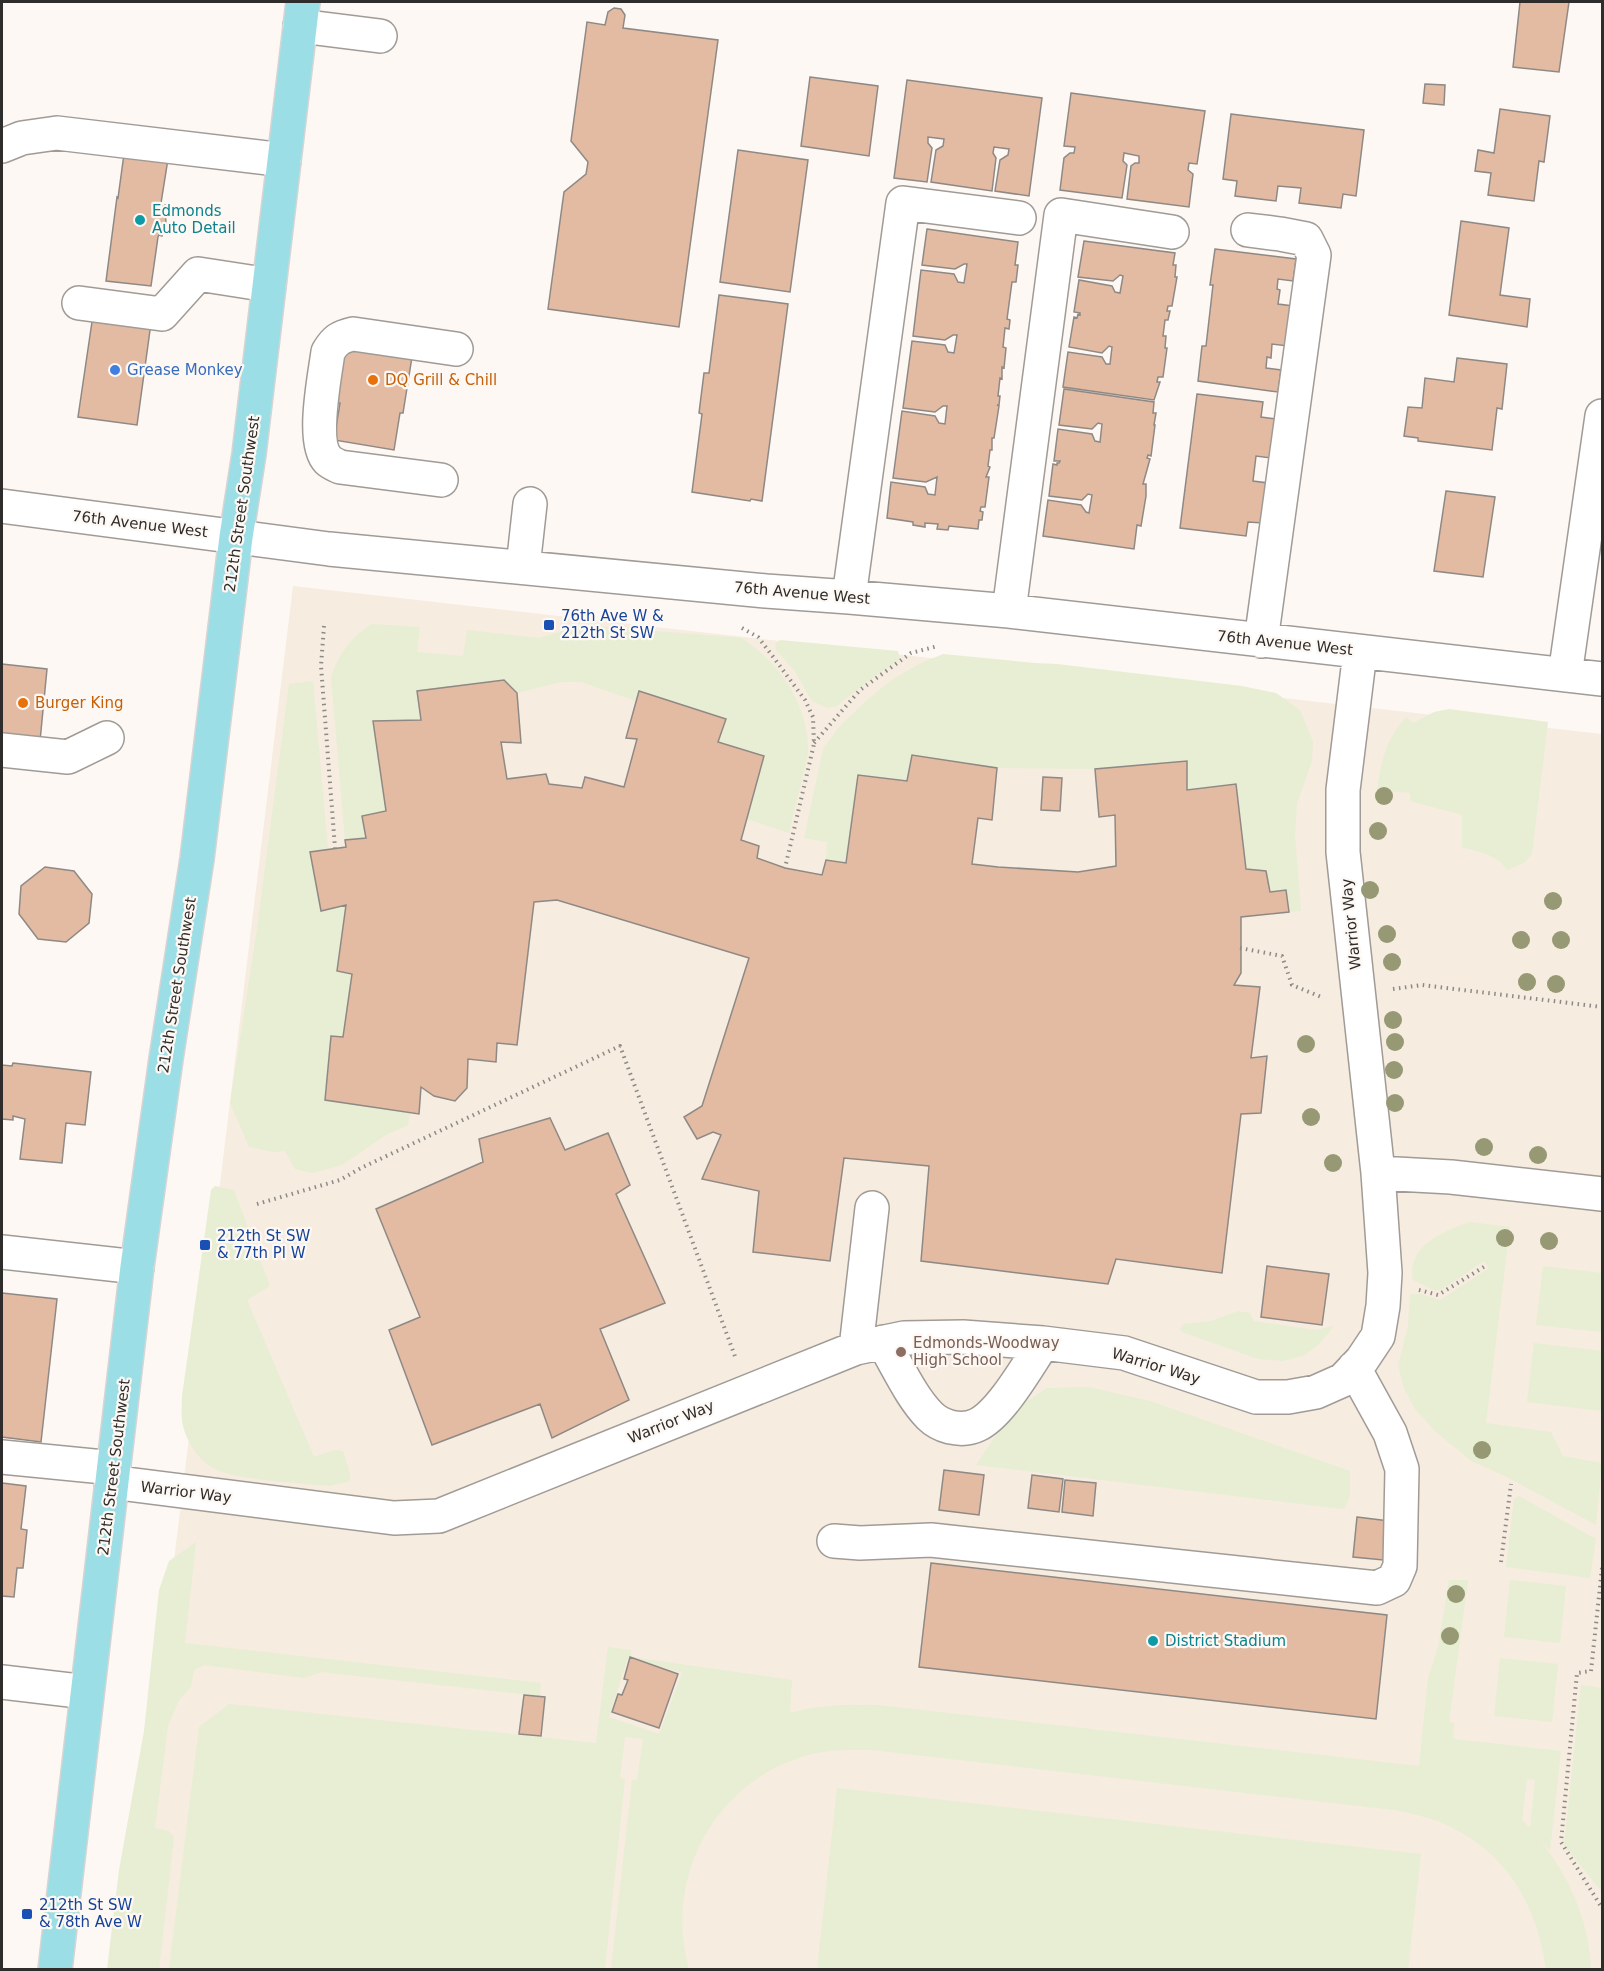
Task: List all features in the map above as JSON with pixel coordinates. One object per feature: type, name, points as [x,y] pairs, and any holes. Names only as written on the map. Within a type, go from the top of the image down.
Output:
[{"type":"main road","name":"212th Street Southwest","points":[[55,1970],[137,1267],[197,859],[302,14]]},
{"type":"street","points":[[302,14],[380,36]]},
{"type":"street","points":[[2,146],[22,138],[57,133],[284,160]]},
{"type":"street","points":[[849,597],[903,202],[1020,218]]},
{"type":"street","points":[[1009,611],[1060,215],[1172,231]]},
{"type":"street","points":[[1248,230],[1306,239],[1314,255],[1261,641]]},
{"type":"street","points":[[79,303],[162,314],[198,274],[269,285]]},
{"type":"street","points":[[441,480],[340,467],[327,459],[321,443],[319,418],[328,352],[341,336],[353,334],[456,349]]},
{"type":"street","points":[[1565,675],[1595,524],[1602,416]]},
{"type":"street","points":[[523,567],[530,504]]},
{"type":"street","name":"76th Avenue West","points":[[2,506],[329,549],[766,591],[1009,611],[1602,679]]},
{"type":"street","name":"Warrior Way","points":[[2,1457],[394,1518],[439,1516],[747,1391],[869,1345],[904,1338],[963,1337],[1043,1343],[1124,1353],[1256,1397],[1288,1397],[1317,1392],[1343,1380],[1362,1360],[1378,1336],[1385,1273],[1377,1173],[1343,852],[1343,790],[1360,652]]},
{"type":"street","points":[[2,750],[68,757],[107,738]]},
{"type":"street","points":[[1377,1173],[1451,1177],[1602,1194]]},
{"type":"street","points":[[872,1208],[869,1345],[932,1418],[959,1429],[977,1425],[994,1412],[1017,1383],[1043,1343]]},
{"type":"street","points":[[2,1251],[137,1267]]},
{"type":"street","points":[[834,1541],[860,1543],[931,1540],[1377,1588],[1394,1580],[1400,1566],[1402,1468],[1390,1433],[1354,1368]]},
{"type":"street","points":[[2,1682],[87,1692]]},
{"type":"path","points":[[324,626],[321,666],[334,849]]},
{"type":"path","points":[[742,628],[758,637],[805,700],[813,717],[814,744],[785,868]]},
{"type":"path","points":[[814,744],[860,690],[911,653],[938,646]]},
{"type":"path","points":[[1240,948],[1282,956],[1292,985],[1327,999],[1422,985],[1602,1007]]},
{"type":"path","points":[[257,1204],[340,1180],[620,1046],[747,1391]]},
{"type":"path","points":[[1412,1288],[1438,1295],[1487,1265]]},
{"type":"path","points":[[1501,1562],[1511,1484]]},
{"type":"path","points":[[1602,1568],[1591,1671],[1577,1673],[1561,1842],[1602,1908]]},
{"type":"shaded area","name":"Edmonds-Woodway High School","points":[[293,586],[1602,734],[1602,1969],[124,1970]]},
{"type":"green space","points":[[371,624],[420,627],[417,652],[463,656],[467,630],[539,638],[584,625],[741,638],[768,659],[780,672],[798,702],[803,718],[808,752],[789,833],[747,819],[764,756],[718,742],[726,718],[639,691],[636,701],[581,682],[561,682],[517,693],[504,680],[417,692],[421,720],[373,722],[386,811],[362,816],[366,838],[345,840],[331,677],[346,647]]},
{"type":"green space","points":[[780,640],[898,651],[900,659],[837,706],[827,708],[812,701],[794,670],[776,650],[775,644]]},
{"type":"green space","points":[[943,654],[1057,664],[1242,686],[1276,693],[1300,710],[1313,742],[1312,761],[1297,803],[1295,835],[1301,911],[1289,912],[1286,890],[1270,892],[1266,872],[1246,869],[1236,784],[1187,790],[1187,761],[1095,769],[997,768],[912,755],[907,781],[858,775],[846,863],[826,860],[827,842],[804,838],[823,749],[838,728],[893,679]]},
{"type":"green space","points":[[313,681],[328,850],[310,852],[321,911],[346,905],[338,971],[352,974],[343,1037],[331,1037],[325,1100],[410,1113],[408,1125],[386,1135],[342,1165],[313,1173],[295,1169],[285,1151],[274,1152],[249,1147],[230,1103],[256,936],[289,684]]},
{"type":"green space","points":[[1449,709],[1548,722],[1532,854],[1524,863],[1507,870],[1493,857],[1462,847],[1462,815],[1410,801],[1410,793],[1377,790],[1380,769],[1389,742],[1406,717],[1413,723],[1434,712]]},
{"type":"green space","points":[[215,1186],[234,1190],[270,1286],[247,1300],[314,1457],[335,1450],[343,1451],[350,1473],[350,1481],[330,1486],[237,1476],[209,1465],[198,1455],[189,1441],[183,1427],[182,1396],[211,1190]]},
{"type":"green space","points":[[1470,1222],[1510,1227],[1486,1423],[1551,1432],[1563,1456],[1602,1463],[1596,1525],[1503,1475],[1473,1462],[1437,1433],[1415,1409],[1404,1388],[1398,1365],[1408,1326],[1410,1294],[1421,1294],[1440,1300],[1489,1268],[1484,1261],[1441,1290],[1433,1290],[1413,1280],[1412,1268],[1415,1258],[1421,1249],[1439,1235]]},
{"type":"green space","points":[[1543,1266],[1602,1273],[1602,1332],[1536,1325]]},
{"type":"green space","points":[[1238,1311],[1250,1313],[1254,1321],[1316,1330],[1334,1326],[1320,1343],[1305,1355],[1283,1361],[1258,1359],[1182,1332],[1180,1329],[1183,1324],[1211,1321]]},
{"type":"green space","points":[[1534,1343],[1602,1351],[1602,1411],[1527,1402]]},
{"type":"green space","points":[[1089,1387],[1150,1401],[1350,1471],[1350,1496],[1344,1509],[976,1465],[1012,1411],[1047,1388]]},
{"type":"green space","points":[[1519,1496],[1596,1539],[1590,1578],[1506,1567],[1514,1499]]},
{"type":"green space","points":[[196,1542],[185,1643],[541,1683],[540,1696],[321,1672],[304,1678],[204,1665],[194,1670],[191,1687],[179,1700],[168,1726],[155,1828],[169,1831],[174,1837],[159,1969],[107,1969],[119,1870],[144,1731],[159,1590],[169,1561]]},
{"type":"green space","points":[[1449,1580],[1468,1580],[1449,1722],[1454,1723],[1453,1739],[1561,1751],[1550,1850],[1540,1840],[1560,1869],[1576,1901],[1586,1934],[1591,1969],[1546,1969],[1536,1925],[1528,1905],[1505,1869],[1472,1839],[1451,1827],[1430,1819],[1394,1810],[872,1750],[851,1750],[817,1753],[782,1764],[752,1782],[726,1806],[706,1833],[692,1864],[684,1898],[683,1933],[689,1969],[611,1969],[632,1780],[637,1780],[643,1739],[625,1737],[620,1778],[625,1779],[605,1969],[169,1969],[199,1727],[229,1704],[596,1743],[608,1647],[631,1650],[631,1657],[792,1680],[790,1713],[833,1706],[878,1705],[1419,1766],[1428,1678],[1438,1647]],"holes":[[[628,1657],[682,1673],[659,1734],[609,1717]],[[1527,1779],[1535,1780],[1530,1828],[1522,1820]]]},
{"type":"green space","points":[[1510,1580],[1566,1586],[1560,1643],[1504,1637]]},
{"type":"green space","points":[[1500,1658],[1558,1664],[1552,1722],[1494,1716]]},
{"type":"green space","points":[[1581,1685],[1602,1688],[1602,1892],[1564,1845]]},
{"type":"green space","points":[[837,1788],[1421,1854],[1408,1969],[817,1969]]},
{"type":"building","points":[[1520,2],[1569,2],[1559,72],[1513,67]]},
{"type":"building","points":[[614,8],[621,9],[625,15],[623,28],[718,40],[679,327],[548,309],[564,192],[586,174],[588,162],[571,141],[587,22],[605,25],[608,12]]},
{"type":"building","points":[[810,77],[878,86],[869,156],[801,146]]},
{"type":"building","points":[[907,80],[1042,98],[1029,196],[995,191],[1000,160],[1008,155],[1009,149],[994,147],[993,153],[996,158],[992,191],[931,182],[936,150],[943,146],[944,139],[928,137],[928,143],[932,148],[927,182],[894,178]]},
{"type":"building","points":[[1425,84],[1445,85],[1444,105],[1423,103]]},
{"type":"building","points":[[1071,93],[1205,111],[1197,164],[1189,163],[1188,170],[1193,174],[1189,207],[1127,199],[1131,166],[1139,163],[1139,156],[1124,153],[1123,161],[1127,165],[1122,198],[1060,190],[1064,158],[1074,153],[1075,147],[1064,146]]},
{"type":"building","points":[[1500,109],[1550,116],[1544,162],[1539,161],[1534,201],[1488,195],[1491,173],[1475,171],[1478,150],[1494,153]]},
{"type":"building","points":[[1231,114],[1364,130],[1356,196],[1343,194],[1341,208],[1299,203],[1301,188],[1278,186],[1276,201],[1235,196],[1237,181],[1223,179]]},
{"type":"building","points":[[738,150],[808,160],[790,292],[720,282]]},
{"type":"building","name":"Edmonds Auto Detail","points":[[124,154],[168,159],[161,203],[162,207],[165,205],[166,224],[162,236],[158,237],[151,286],[106,281]]},
{"type":"building","points":[[1461,221],[1509,228],[1500,295],[1530,299],[1527,327],[1449,315]]},
{"type":"building","points":[[927,229],[1018,242],[1015,265],[1018,265],[1016,282],[1012,282],[1007,319],[1010,320],[1009,329],[1005,328],[1004,368],[1002,367],[1002,379],[1000,378],[999,405],[997,405],[999,406],[994,438],[992,438],[992,450],[990,450],[988,466],[990,467],[986,477],[989,477],[985,507],[981,507],[982,520],[979,520],[978,529],[949,526],[948,530],[937,529],[938,524],[925,523],[925,527],[913,525],[913,522],[887,518],[891,482],[925,487],[928,494],[935,495],[937,477],[926,482],[893,478],[902,411],[935,416],[939,423],[945,424],[947,406],[935,412],[903,408],[912,341],[945,345],[948,352],[954,353],[957,335],[945,340],[913,336],[921,270],[954,274],[958,282],[964,283],[967,264],[955,269],[922,265]]},
{"type":"building","points":[[1084,241],[1175,253],[1173,265],[1176,265],[1175,277],[1177,277],[1172,306],[1168,306],[1167,311],[1170,311],[1168,320],[1165,320],[1163,336],[1166,336],[1165,348],[1167,348],[1163,377],[1158,377],[1157,382],[1160,382],[1154,400],[1063,387],[1068,352],[1102,357],[1106,364],[1110,364],[1112,347],[1109,346],[1102,353],[1069,347],[1074,317],[1077,318],[1078,314],[1080,315],[1080,313],[1074,312],[1079,280],[1112,286],[1115,292],[1120,293],[1123,276],[1120,275],[1113,281],[1078,277]]},
{"type":"building","points":[[1215,249],[1296,259],[1293,281],[1278,279],[1277,289],[1280,290],[1278,304],[1293,306],[1288,346],[1272,344],[1271,358],[1267,357],[1266,368],[1281,370],[1278,392],[1198,381],[1202,346],[1206,346]]},
{"type":"building","points":[[719,295],[788,304],[762,501],[692,492],[702,414],[699,413],[704,373],[709,373]]},
{"type":"building","name":"Grease Monkey","points":[[93,315],[151,323],[137,425],[78,417]]},
{"type":"building","name":"DQ Grill & Chill","points":[[344,347],[412,357],[403,413],[400,413],[394,450],[334,440],[340,403],[336,402]]},
{"type":"building","points":[[1457,358],[1507,364],[1502,409],[1497,408],[1492,450],[1418,441],[1418,438],[1404,436],[1408,407],[1422,408],[1425,378],[1454,382]]},
{"type":"building","points":[[1064,389],[1154,402],[1153,413],[1156,413],[1151,456],[1148,455],[1147,458],[1150,459],[1143,484],[1146,484],[1146,496],[1141,526],[1137,525],[1134,549],[1043,536],[1048,500],[1081,505],[1089,513],[1092,495],[1088,494],[1082,500],[1049,496],[1053,464],[1057,465],[1060,461],[1054,461],[1058,429],[1092,434],[1095,441],[1100,442],[1102,424],[1098,423],[1092,429],[1059,425]]},
{"type":"building","points":[[1197,394],[1263,402],[1261,417],[1276,419],[1271,458],[1256,456],[1253,481],[1268,483],[1263,523],[1248,522],[1246,536],[1180,528]]},
{"type":"building","points":[[1446,491],[1495,497],[1483,577],[1434,571]]},
{"type":"building","name":"Burger King","points":[[2,664],[47,669],[40,741],[2,736]]},
{"type":"building","points":[[504,680],[517,693],[521,743],[501,742],[507,779],[546,774],[549,784],[582,788],[585,777],[624,787],[637,739],[626,738],[639,691],[726,719],[718,742],[764,756],[741,840],[759,846],[757,858],[785,868],[822,875],[826,860],[846,863],[858,775],[907,781],[912,755],[997,768],[992,820],[978,818],[972,864],[998,867],[1078,872],[1116,866],[1115,815],[1099,817],[1095,769],[1187,761],[1187,790],[1236,784],[1246,869],[1266,871],[1270,892],[1286,890],[1289,912],[1241,917],[1241,973],[1234,985],[1260,987],[1251,1058],[1267,1056],[1261,1113],[1241,1114],[1222,1273],[1116,1259],[1108,1284],[921,1261],[929,1166],[844,1158],[830,1261],[753,1252],[759,1191],[702,1179],[721,1135],[713,1132],[697,1139],[684,1117],[702,1106],[749,958],[557,900],[534,902],[517,1045],[497,1043],[496,1062],[468,1059],[467,1088],[455,1101],[434,1096],[421,1087],[419,1114],[325,1100],[331,1036],[343,1037],[352,974],[337,971],[346,905],[321,911],[310,852],[346,847],[345,840],[366,838],[362,816],[386,811],[373,721],[421,720],[417,691]]},
{"type":"building","points":[[1043,777],[1062,778],[1060,811],[1041,810]]},
{"type":"building","points":[[45,867],[74,871],[92,894],[89,923],[66,942],[38,939],[19,914],[21,886]]},
{"type":"building","points":[[13,1063],[91,1072],[85,1125],[66,1123],[62,1163],[20,1159],[25,1119],[13,1116],[13,1120],[2,1119],[2,1065],[12,1066]]},
{"type":"building","points":[[550,1118],[565,1150],[608,1133],[630,1185],[616,1194],[665,1303],[600,1329],[629,1400],[552,1438],[540,1404],[432,1445],[389,1330],[420,1317],[376,1209],[483,1162],[479,1139]]},
{"type":"building","points":[[1267,1266],[1329,1274],[1322,1325],[1261,1317]]},
{"type":"building","points":[[2,1293],[57,1299],[41,1442],[2,1437]]},
{"type":"building","points":[[944,1470],[984,1475],[979,1515],[939,1510]]},
{"type":"building","points":[[1032,1475],[1063,1479],[1059,1512],[1028,1508]]},
{"type":"building","points":[[1065,1480],[1096,1483],[1093,1516],[1062,1512]]},
{"type":"building","points":[[2,1483],[26,1486],[21,1529],[27,1530],[23,1568],[17,1568],[14,1597],[2,1596]]},
{"type":"building","points":[[1357,1517],[1397,1522],[1394,1561],[1353,1557]]},
{"type":"building","name":"District Stadium","points":[[931,1563],[1387,1615],[1376,1719],[919,1667]]},
{"type":"building","points":[[630,1657],[678,1674],[659,1728],[612,1712],[618,1694],[622,1695],[628,1680],[624,1679]]},
{"type":"building","points":[[524,1695],[545,1697],[541,1736],[519,1734]]},
{"type":"place","name":"Edmonds Auto Detail","points":[[140,220]]},
{"type":"place","name":"Grease Monkey","points":[[115,370]]},
{"type":"place","name":"DQ Grill & Chill","points":[[373,380]]},
{"type":"place","name":"76th Ave W & 212th St SW","points":[[549,625]]},
{"type":"place","name":"Burger King","points":[[23,703]]},
{"type":"place","name":"212th St SW & 77th Pl W","points":[[205,1245]]},
{"type":"place","name":"Edmonds-Woodway High School","points":[[901,1352]]},
{"type":"place","name":"District Stadium","points":[[1153,1641]]},
{"type":"place","name":"212th St SW & 78th Ave W","points":[[27,1914]]}]
